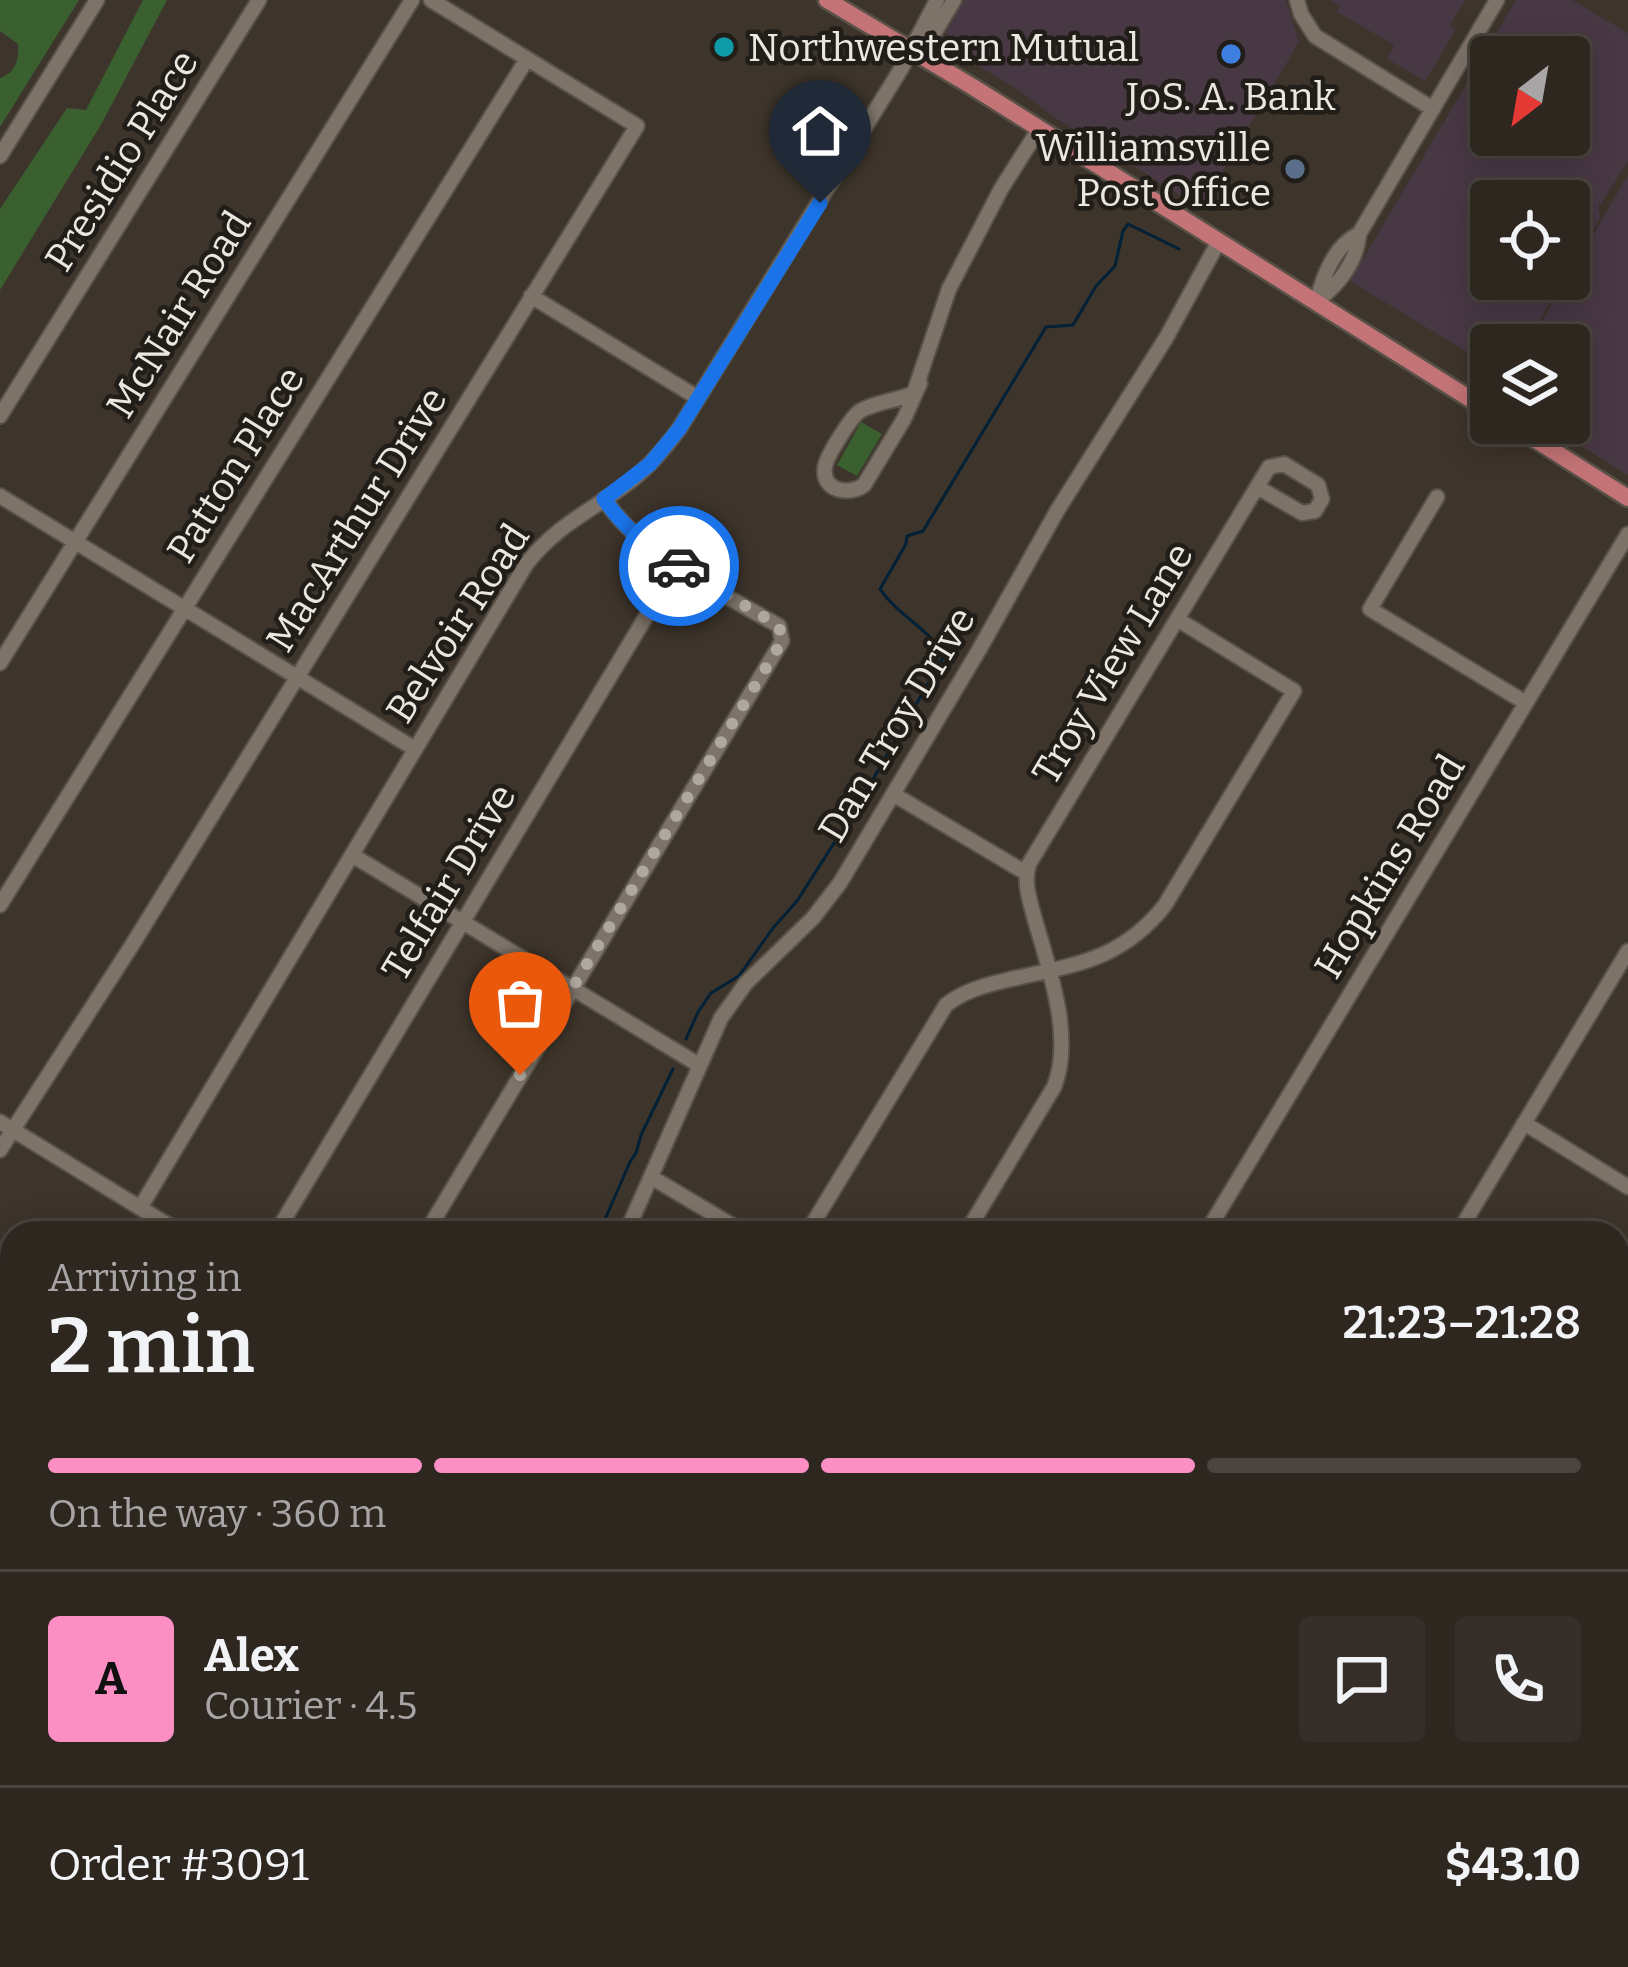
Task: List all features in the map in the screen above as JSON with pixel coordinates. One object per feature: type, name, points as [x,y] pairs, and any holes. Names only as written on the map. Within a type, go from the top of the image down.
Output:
[{"type":"main road","points":[[827,0],[1470,399]]},
{"type":"main road","points":[[1542,444],[1628,498]]},
{"type":"street","points":[[0,156],[97,0]]},
{"type":"street","name":"Presidio Place","points":[[0,416],[259,0]]},
{"type":"street","name":"McNair Road","points":[[0,663],[412,0]]},
{"type":"street","name":"MacArthur Drive","points":[[0,1150],[6,1126],[297,678],[637,127],[431,0]]},
{"type":"street","points":[[912,51],[937,0]]},
{"type":"street","points":[[912,51],[930,40],[954,0]]},
{"type":"street","points":[[1297,0],[1315,35],[1433,109]]},
{"type":"street","points":[[1317,301],[1335,287],[1358,248],[1359,234],[1497,0]]},
{"type":"street","name":"Belvoir Road","points":[[140,1208],[526,562],[555,531],[650,464],[679,429],[912,51]]},
{"type":"street","name":"Patton Place","points":[[0,905],[527,59]]},
{"type":"street","points":[[920,383],[914,393],[860,410],[852,418],[824,464],[830,484],[847,493],[864,485],[904,418],[920,383],[949,289],[1001,189],[1039,129]]},
{"type":"street","name":"Dan Troy Drive","points":[[632,1221],[715,1030],[736,997],[827,901],[1220,241]]},
{"type":"street","points":[[531,296],[698,398]]},
{"type":"street","points":[[1284,464],[1318,485],[1322,499],[1315,512],[1302,513],[1257,487],[1270,467],[1284,464]]},
{"type":"street","name":"Troy View Lane","points":[[1026,873],[1257,487]]},
{"type":"street","points":[[0,496],[415,749]]},
{"type":"street","points":[[1438,497],[1370,609],[1526,703]]},
{"type":"street","points":[[433,1221],[782,641],[779,626],[658,554],[623,525],[604,499]]},
{"type":"street","name":"Hopkins Road","points":[[1213,1221],[1628,534]]},
{"type":"street","name":"Telfair Drive","points":[[283,1221],[677,565]]},
{"type":"street","points":[[814,1221],[946,1005],[963,994],[1110,953],[1155,917],[1294,691],[1177,620]]},
{"type":"street","points":[[893,794],[1026,873],[1062,1038],[1060,1074],[973,1221]]},
{"type":"street","points":[[352,855],[699,1065]]},
{"type":"street","points":[[1465,1221],[1626,960]]},
{"type":"street","points":[[1524,1123],[1628,1186]]},
{"type":"street","points":[[6,1126],[161,1221]]},
{"type":"street","points":[[652,1177],[725,1221]]},
{"type":"shaded area","points":[[964,0],[1286,0],[1299,42],[1201,208],[950,49],[946,31]]},
{"type":"shaded area","points":[[1330,0],[1465,0],[1450,25],[1456,30],[1425,81],[1387,59],[1394,45],[1337,12],[1340,6]]},
{"type":"shaded area","points":[[1516,0],[1572,0],[1628,33],[1628,161],[1598,208],[1601,217],[1590,235],[1590,180],[1470,180],[1470,300],[1552,300],[1537,324],[1470,324],[1470,354],[1350,281],[1470,78],[1470,156],[1590,156],[1590,36],[1495,36]]},
{"type":"shaded area","points":[[1628,175],[1628,475],[1577,444],[1590,444],[1590,324],[1540,324],[1554,300],[1590,300],[1590,240]]},
{"type":"green space","points":[[0,0],[79,0],[0,127],[0,78],[13,69],[18,44],[0,31]]},
{"type":"green space","points":[[143,0],[167,0],[102,123],[0,290],[0,209],[67,108],[86,110]]},
{"type":"green space","points":[[861,422],[882,434],[857,476],[837,465]]},
{"type":"waterway","points":[[686,1039],[711,993],[739,976],[797,901],[944,656],[880,589],[907,536],[923,531],[1046,327],[1073,325],[1096,286],[1115,266],[1128,224],[1179,249]]},
{"type":"waterway","points":[[604,1221],[673,1069]]},
{"type":"way so far","points":[[520,1075],[782,641],[779,626],[679,566]]},
{"type":"place","name":"Northwestern Mutual","points":[[724,47]]},
{"type":"place","name":"JoS. A. Bank","points":[[1231,54]]},
{"type":"place","name":"Williamsville Post Office","points":[[1295,169]]},
{"type":"route","points":[[679,566],[623,525],[604,499],[650,464],[679,429],[820,203]]}]
